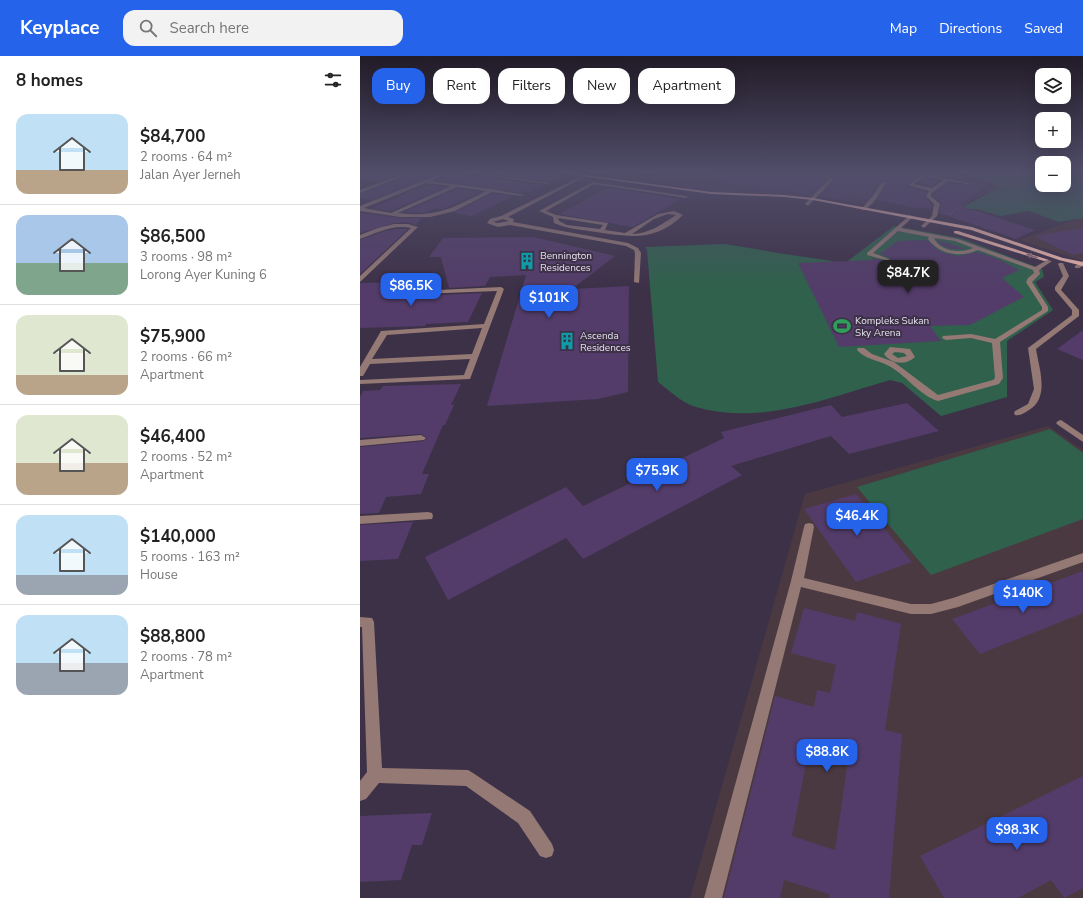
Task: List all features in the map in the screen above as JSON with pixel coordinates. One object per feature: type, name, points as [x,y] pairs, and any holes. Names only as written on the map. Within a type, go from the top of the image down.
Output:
[{"type":"main road","points":[[842,210],[963,233],[1049,261],[1061,264],[1082,265]]},
{"type":"main road","points":[[871,210],[972,229],[1082,265]]},
{"type":"street","points":[[368,210],[413,217],[442,214],[450,210]]},
{"type":"street","points":[[392,214],[401,210]]},
{"type":"street","points":[[503,218],[517,210]]},
{"type":"street","points":[[543,210],[542,211],[555,216],[606,224],[602,231]]},
{"type":"street","points":[[549,213],[552,210]]},
{"type":"street","points":[[924,226],[934,216],[935,210]]},
{"type":"street","points":[[555,216],[556,222],[566,226],[626,235],[648,235],[680,215],[675,212],[664,213],[626,235]]},
{"type":"street","points":[[360,233],[401,215]]},
{"type":"street","points":[[887,260],[868,254],[910,217]]},
{"type":"street","points":[[510,222],[512,220],[503,218],[495,219],[490,223],[498,225],[510,222],[632,247],[636,249],[638,253],[637,282]]},
{"type":"street","points":[[360,237],[381,228],[400,225],[415,227],[360,280]]},
{"type":"street","points":[[897,229],[956,240],[1036,269]]},
{"type":"street","points":[[932,236],[930,239],[935,246],[953,252],[965,253],[978,248]]},
{"type":"street","points":[[1036,269],[1049,261]]},
{"type":"street","points":[[1018,413],[1032,405],[1038,389],[1032,348],[1075,316],[1076,310],[1058,290],[1058,287],[1066,276],[1061,264]]},
{"type":"street","points":[[946,338],[972,336],[996,341],[1045,311],[1045,307],[1028,282],[1037,274],[1036,269]]},
{"type":"street","points":[[360,382],[467,377],[501,289],[420,292]]},
{"type":"street","points":[[360,374],[384,333],[486,326]]},
{"type":"street","points":[[861,350],[869,356],[892,362],[932,396],[938,398],[996,382],[999,378],[996,341]]},
{"type":"street","points":[[368,362],[475,356]]},
{"type":"street","points":[[1061,422],[1083,439]]},
{"type":"street","points":[[360,443],[421,438]]},
{"type":"street","points":[[360,520],[428,516]]},
{"type":"street","points":[[713,898],[809,527]]},
{"type":"street","points":[[796,581],[911,609],[931,609],[954,603],[1083,557]]},
{"type":"street","points":[[360,793],[375,775],[364,622]]},
{"type":"street","points":[[375,775],[468,778],[524,817],[546,850]]},
{"type":"path","points":[[942,223],[953,210]]},
{"type":"shaded area","points":[[1083,217],[1083,261],[1019,240]]},
{"type":"shaded area","points":[[1048,426],[1083,450],[1083,898],[690,898],[805,494]]},
{"type":"green space","points":[[981,210],[1083,210],[1083,218],[1059,222],[1029,211],[1000,216]]},
{"type":"green space","name":"Kompleks Sukan Sky Arena","points":[[894,226],[960,238],[1042,269],[1044,277],[1035,282],[1053,310],[1007,341],[1007,397],[941,416],[902,383],[890,380],[818,401],[770,412],[721,412],[691,405],[681,400],[658,382],[647,250],[645,247],[725,244],[845,263]]},
{"type":"green space","points":[[1050,429],[1083,453],[1083,519],[931,575],[857,487]]},
{"type":"building","points":[[408,210],[431,210],[423,213],[404,212]]},
{"type":"building","points":[[459,210],[484,210],[472,216],[454,213]]},
{"type":"building","points":[[566,210],[661,210],[633,227],[559,214]]},
{"type":"building","points":[[940,210],[975,210],[1035,230],[1016,239],[939,213]]},
{"type":"building","points":[[360,213],[400,218],[422,218],[415,225],[408,222],[394,223],[360,233]]},
{"type":"building","points":[[1083,228],[1083,253],[1073,255],[1034,236]]},
{"type":"building","points":[[408,229],[360,274],[360,240],[385,231]]},
{"type":"building","name":"Ascenda Residences","points":[[533,237],[615,256],[572,289],[629,286],[628,392],[598,399],[487,406],[526,275],[490,277],[485,286],[449,288],[441,257],[429,257],[443,238]]},
{"type":"building","points":[[927,240],[938,250],[944,253],[958,256],[977,252],[998,259],[1019,270],[1002,278],[1024,297],[970,325],[930,326],[941,341],[839,347],[798,263],[872,260],[873,258],[889,262],[890,258],[880,254],[898,241]]},
{"type":"building","points":[[937,240],[966,249],[951,249],[941,245]]},
{"type":"building","points":[[402,282],[392,295],[420,296],[482,293],[468,322],[426,324],[425,326],[360,328],[360,283]]},
{"type":"building","points":[[1083,330],[1083,360],[1057,349]]},
{"type":"building","points":[[461,384],[451,405],[454,405],[445,425],[443,425],[422,474],[429,474],[421,494],[386,497],[379,513],[360,514],[360,447],[424,441],[427,438],[421,434],[360,438],[360,397],[363,391],[380,390],[383,386]]},
{"type":"building","points":[[907,403],[939,431],[849,454],[831,436],[731,466],[742,475],[583,559],[566,538],[448,600],[425,557],[566,487],[583,506],[724,438],[721,432],[831,405],[842,417]]},
{"type":"building","points":[[856,494],[912,562],[856,582],[804,509]]},
{"type":"building","points":[[413,522],[398,559],[360,561],[360,525]]},
{"type":"building","points":[[1083,571],[1083,613],[980,654],[952,619]]},
{"type":"building","points":[[804,608],[855,621],[857,612],[901,624],[885,730],[902,734],[889,898],[829,898],[829,894],[784,880],[780,898],[724,898],[775,696],[814,707],[817,690],[830,693],[836,665],[791,653]],"holes":[[[810,743],[849,754],[835,850],[792,836]]]},
{"type":"building","points":[[1083,776],[1083,888],[1064,898],[1051,880],[1018,898],[944,898],[920,856]]},
{"type":"building","points":[[432,813],[422,845],[412,845],[401,880],[360,882],[360,816]]},
{"type":"place","name":"Bennington Residences","points":[[527,261]]},
{"type":"place","name":"Kompleks Sukan Sky Arena","points":[[842,326]]},
{"type":"place","name":"Ascenda Residences","points":[[567,341]]}]
